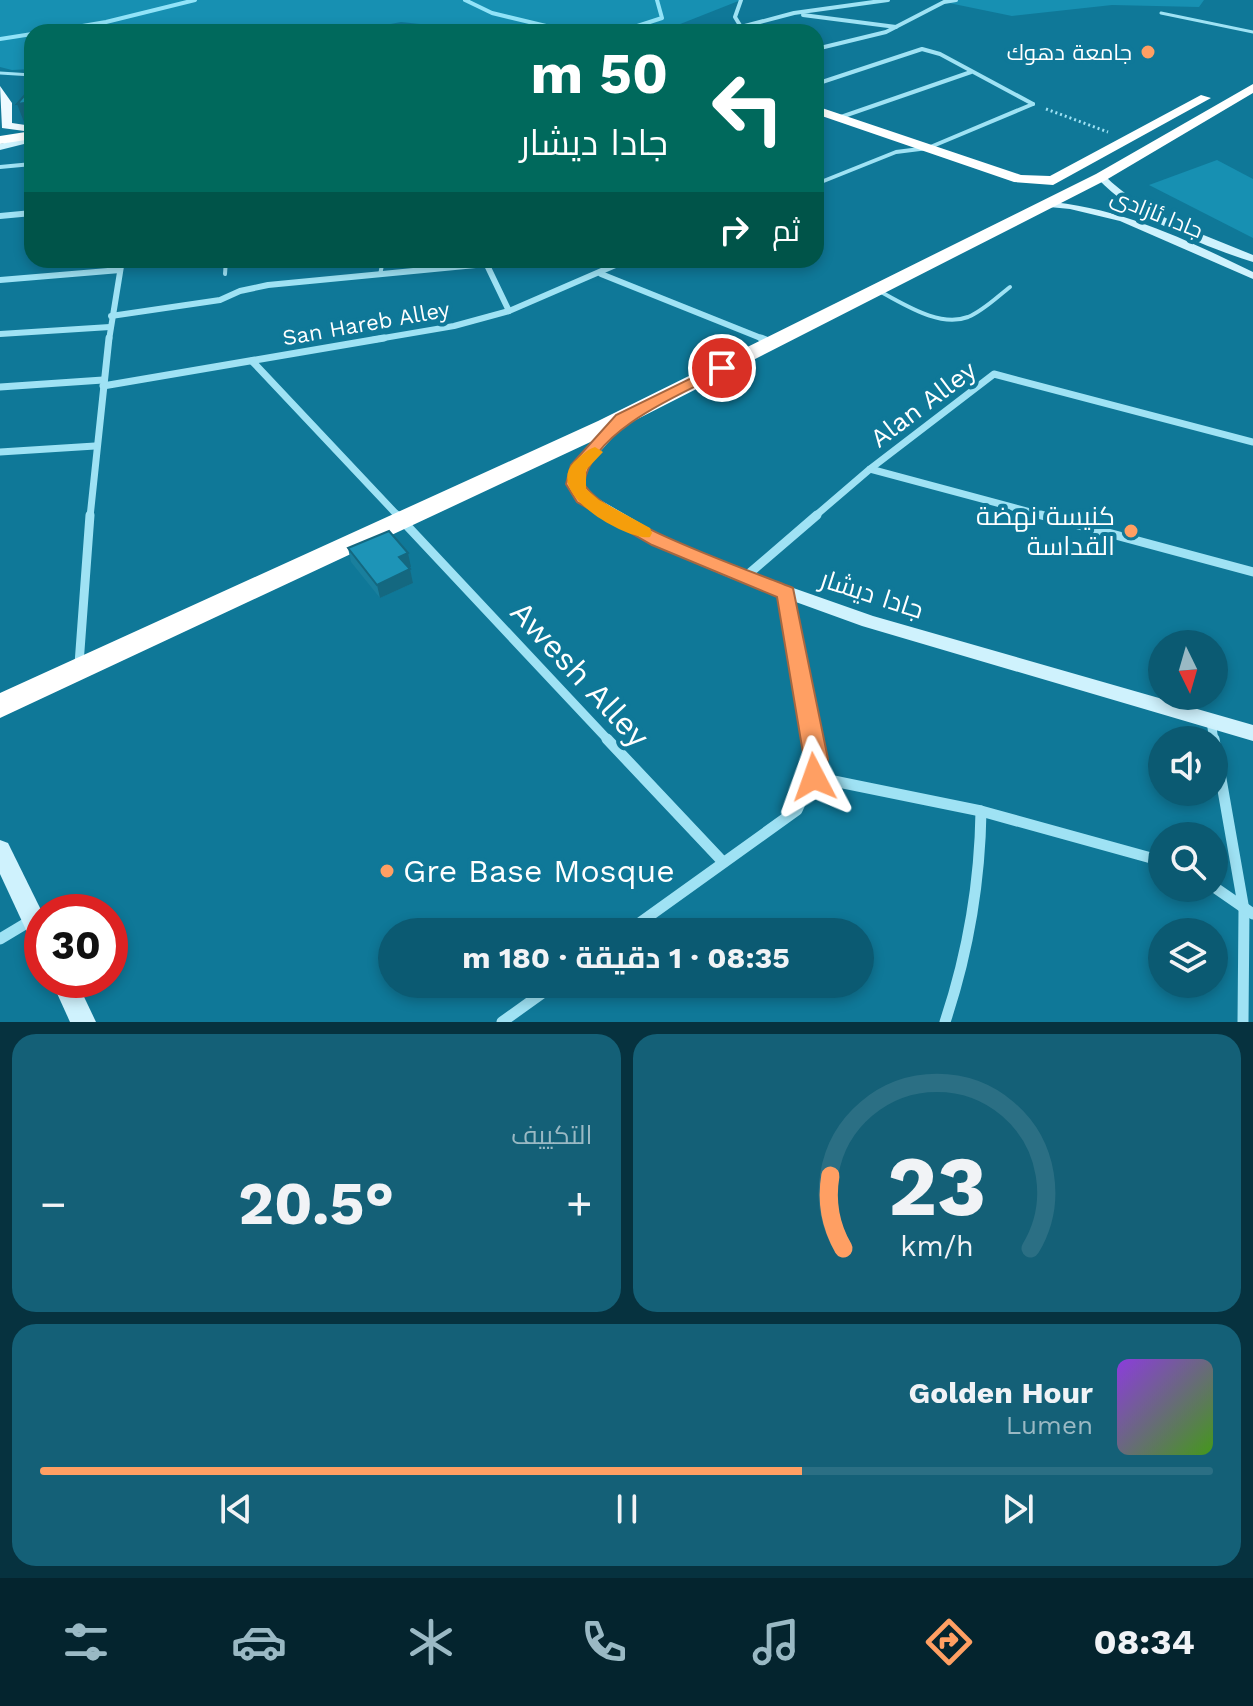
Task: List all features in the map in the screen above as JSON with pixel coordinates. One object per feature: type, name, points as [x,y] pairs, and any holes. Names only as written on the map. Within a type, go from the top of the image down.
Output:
[{"type":"highway","points":[[1225,87],[1253,72]]},
{"type":"highway","points":[[0,706],[622,419],[1101,177],[1253,88]]},
{"type":"highway","points":[[824,114],[1026,181],[1053,181],[1211,95]]},
{"type":"highway","points":[[0,140],[24,138]]},
{"type":"highway","points":[[972,163],[1018,183],[1031,195],[993,216],[985,225],[986,233]]},
{"type":"main road","points":[[1,83],[7,103],[6,126],[24,128]]},
{"type":"street","points":[[739,24],[735,17],[741,0]]},
{"type":"street","points":[[752,24],[794,13],[888,0]]},
{"type":"street","points":[[824,47],[897,27],[944,2],[956,0]]},
{"type":"street","points":[[794,13],[897,27]]},
{"type":"street","points":[[824,81],[922,49],[940,54],[1033,104]]},
{"type":"street","points":[[838,118],[971,72]]},
{"type":"street","points":[[824,181],[896,152],[928,148],[1033,104]]},
{"type":"street","points":[[0,147],[24,140]]},
{"type":"street","points":[[0,167],[24,165]]},
{"type":"street","name":"جادا ئازادی","points":[[1101,177],[1119,195],[1142,209],[1253,259]]},
{"type":"street","name":"جادا ئازادی","points":[[1043,204],[1077,206],[1124,219],[1253,276]]},
{"type":"street","points":[[1124,219],[1122,213],[1142,209]]},
{"type":"street","points":[[0,216],[24,214]]},
{"type":"street","points":[[111,316],[220,300],[240,291],[268,285],[437,268]]},
{"type":"street","points":[[488,268],[509,311]]},
{"type":"street","name":"San Hareb Alley","points":[[0,387],[103,383],[454,326],[509,311],[612,268]]},
{"type":"street","points":[[0,280],[17,281],[120,270],[111,316],[95,446],[79,669]]},
{"type":"street","points":[[601,274],[772,343]]},
{"type":"street","points":[[0,334],[110,327]]},
{"type":"street","name":"Awesh Alley","points":[[252,361],[400,522],[723,862]]},
{"type":"street","name":"Alan Alley","points":[[745,577],[870,469],[994,374],[1253,442]]},
{"type":"street","name":"جادا دیشار","points":[[622,419],[577,469],[575,484],[592,504],[658,541],[786,593],[916,636],[1253,733]]},
{"type":"street","points":[[0,452],[95,446]]},
{"type":"street","points":[[870,469],[1253,572]]},
{"type":"street","points":[[646,918],[797,810],[814,777],[816,759],[786,593]]},
{"type":"street","points":[[1211,720],[1248,912],[1243,1022]]},
{"type":"street","points":[[814,777],[981,811],[1148,857]]},
{"type":"street","points":[[945,1022],[969,947],[977,900],[981,811]]},
{"type":"street","points":[[0,850],[24,899]]},
{"type":"street","points":[[1228,897],[1248,912]]},
{"type":"street","points":[[0,939],[24,932]]},
{"type":"street","points":[[72,998],[83,1022]]},
{"type":"street","points":[[502,1022],[535,998]]},
{"type":"lane","points":[[1161,13],[1253,32]]},
{"type":"lane","points":[[1,83],[16,75],[24,75]]},
{"type":"lane","points":[[225,268],[225,274]]},
{"type":"lane","points":[[380,275],[381,268]]},
{"type":"lane","points":[[877,290],[934,316],[952,319],[967,317],[1010,287]]},
{"type":"path","points":[[1033,104],[1128,139]]},
{"type":"shaded area","points":[[0,0],[741,0],[680,24],[24,24],[24,69],[0,67]]},
{"type":"shaded area","points":[[1204,0],[1199,7],[1112,5],[1012,16],[944,2]]},
{"type":"shaded area","points":[[1217,160],[1253,179],[1253,238],[1149,185]]},
{"type":"building","points":[[389,531],[408,553],[399,557],[410,569],[377,585],[348,548]]},
{"type":"waterway","points":[[94,24],[195,0]]},
{"type":"waterway","points":[[465,0],[492,13],[538,24]]},
{"type":"waterway","points":[[644,24],[662,18],[657,0]]},
{"type":"waterway","points":[[0,39],[24,35]]},
{"type":"slow traffic","points":[[595,452],[577,469],[575,484],[578,491],[592,504],[643,533]]},
{"type":"place","name":"جامعة دهوك","points":[[1148,52]]},
{"type":"place","name":"كنيسة نهضة القداسة","points":[[1131,531]]},
{"type":"place","name":"Gre Base Mosque","points":[[387,871]]},
{"type":"route","points":[[722,368],[622,419],[577,469],[575,484],[592,504],[658,541],[786,593],[816,759],[814,777]]}]
